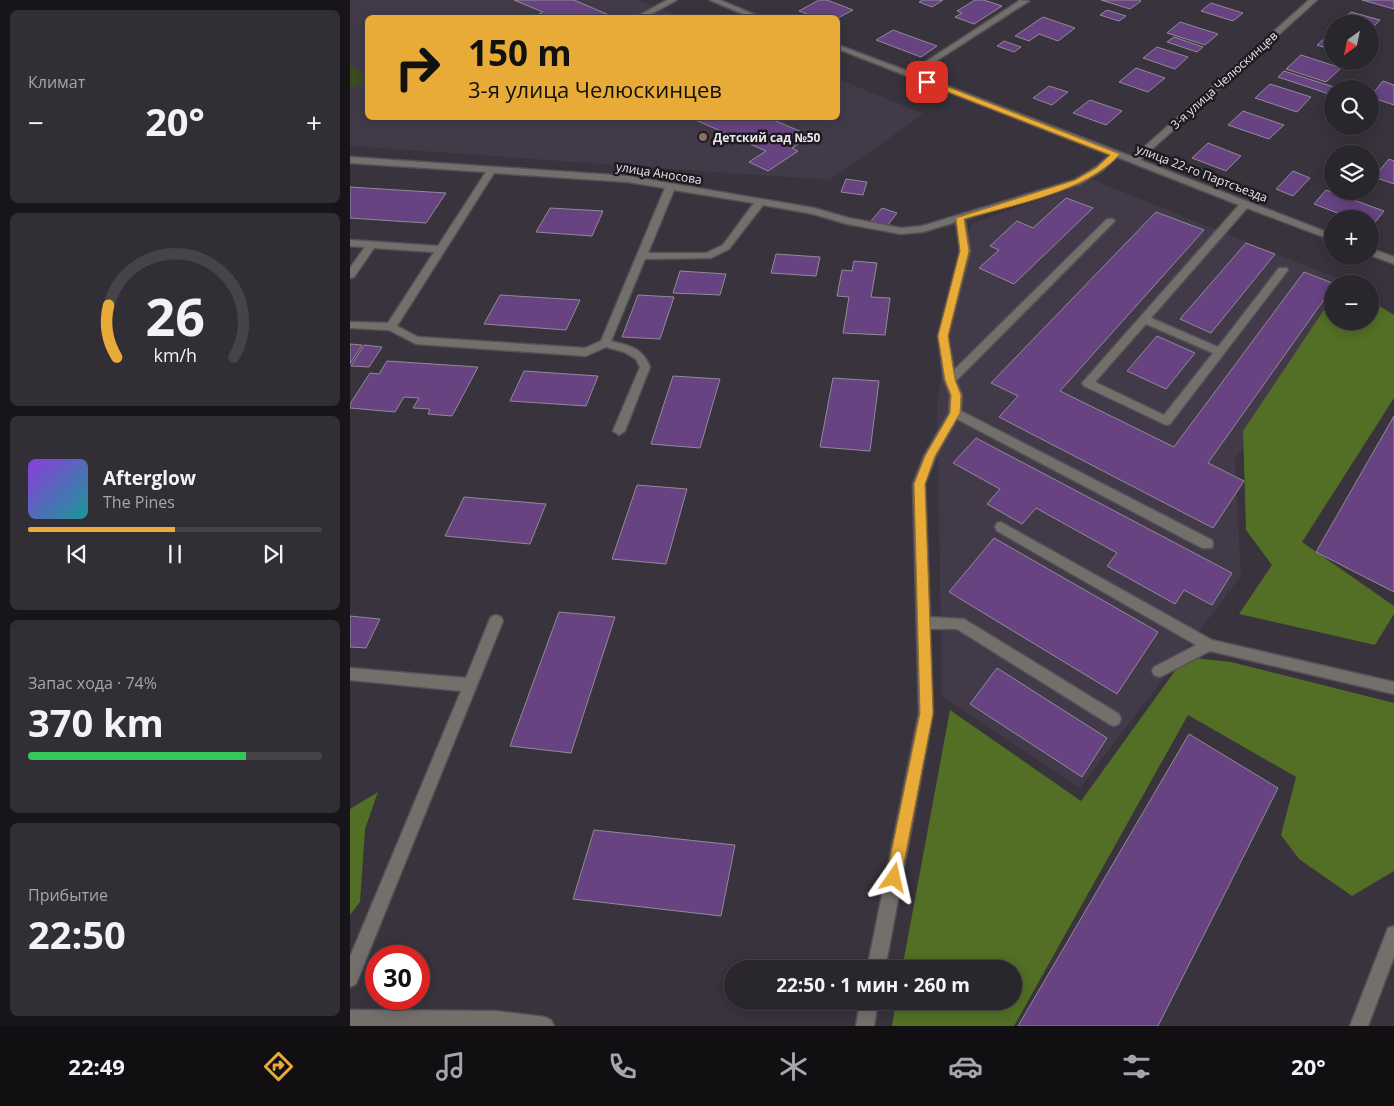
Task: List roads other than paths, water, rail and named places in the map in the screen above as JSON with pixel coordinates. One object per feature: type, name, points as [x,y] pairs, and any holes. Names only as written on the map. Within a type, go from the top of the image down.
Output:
[{"type":"street","points":[[643,15],[673,0]]},
{"type":"street","points":[[714,0],[752,15]]},
{"type":"street","points":[[910,75],[1025,1],[1022,0]]},
{"type":"street","name":"3-я улица Челюскинцев","points":[[1134,161],[1314,0]]},
{"type":"street","name":"улица 22-го Партсъезда","points":[[840,48],[1324,234]]},
{"type":"street","points":[[878,960],[926,713],[920,484],[930,456],[955,413],[956,395],[950,380],[943,336],[965,251],[960,218],[1078,182],[1116,154]]},
{"type":"street","name":"улица Аносова","points":[[350,160],[628,179],[670,188],[761,201],[814,211],[847,221],[901,231],[923,229],[960,218]]},
{"type":"street","points":[[392,328],[492,169]]},
{"type":"street","points":[[606,343],[670,188]]},
{"type":"street","points":[[642,256],[708,256],[726,248],[761,201]]},
{"type":"street","points":[[1245,204],[1088,383],[1166,421],[1283,270]]},
{"type":"street","points":[[950,380],[1110,221]]},
{"type":"street","points":[[350,243],[441,249]]},
{"type":"street","points":[[350,275],[372,244]]},
{"type":"street","points":[[1379,253],[1392,256]]},
{"type":"street","points":[[1144,319],[1220,352]]},
{"type":"street","points":[[350,324],[392,328],[416,340],[426,341],[586,352],[606,343],[628,349],[641,357],[645,367],[619,431]]},
{"type":"street","points":[[955,413],[1207,544]]},
{"type":"street","points":[[1001,527],[1209,644],[1394,688]]},
{"type":"street","points":[[350,978],[496,621]]},
{"type":"street","points":[[923,623],[959,623],[1114,719]]},
{"type":"street","points":[[1159,671],[1209,644]]},
{"type":"street","points":[[350,674],[470,685]]},
{"type":"street","points":[[1359,1026],[1394,934]]},
{"type":"street","points":[[865,1026],[868,1010]]},
{"type":"street","points":[[350,1020],[495,1020],[545,1026]]},
{"type":"place","name":"Детский сад №50","points":[[703,137]]}]
